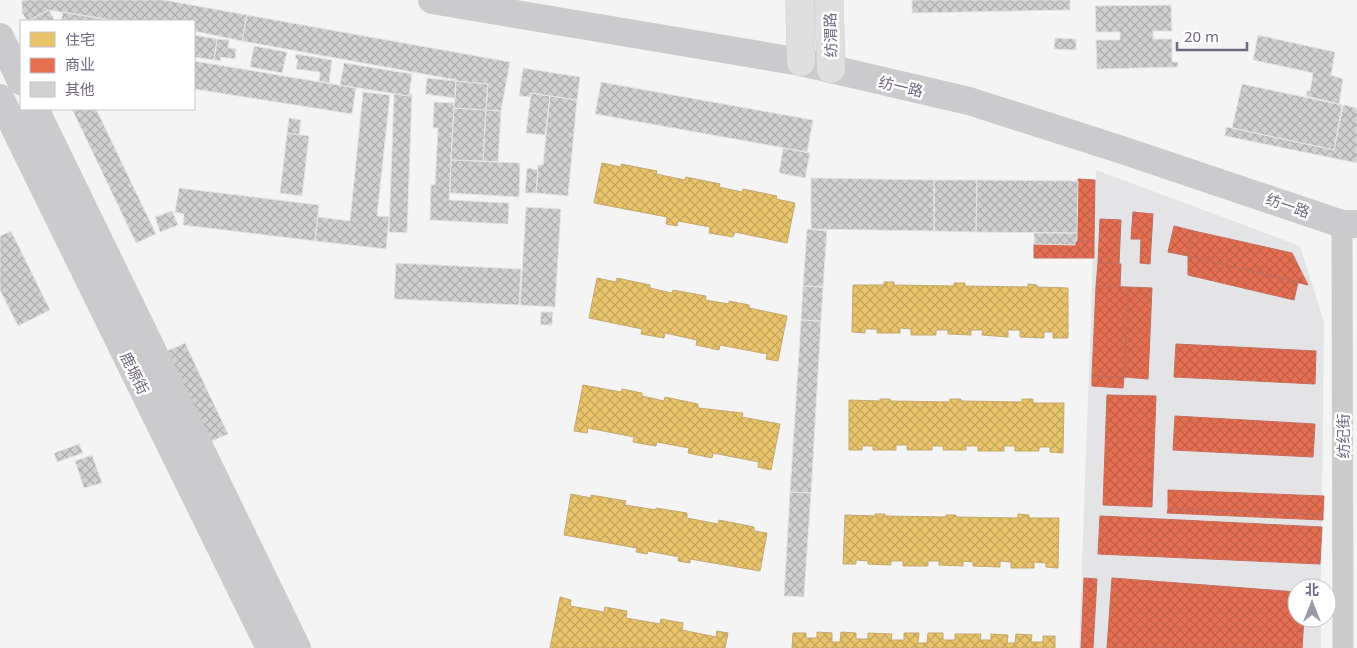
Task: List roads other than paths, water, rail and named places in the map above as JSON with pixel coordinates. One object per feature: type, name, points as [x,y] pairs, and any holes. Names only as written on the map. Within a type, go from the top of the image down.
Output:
[{"type":"main road","name":"纺渭路","points":[[800,0],[801,62]]},
{"type":"main road","name":"纺渭路","points":[[830,0],[831,69]]},
{"type":"street","name":"纺一路","points":[[432,0],[801,62],[969,101],[1350,224]]},
{"type":"street","points":[[0,37],[20,79]]},
{"type":"street","name":"鹿塬街","points":[[0,98],[270,648]]},
{"type":"street","name":"鹿塬街","points":[[35,110],[297,648]]},
{"type":"street","name":"纺纪街","points":[[1343,648],[1350,224]]}]
